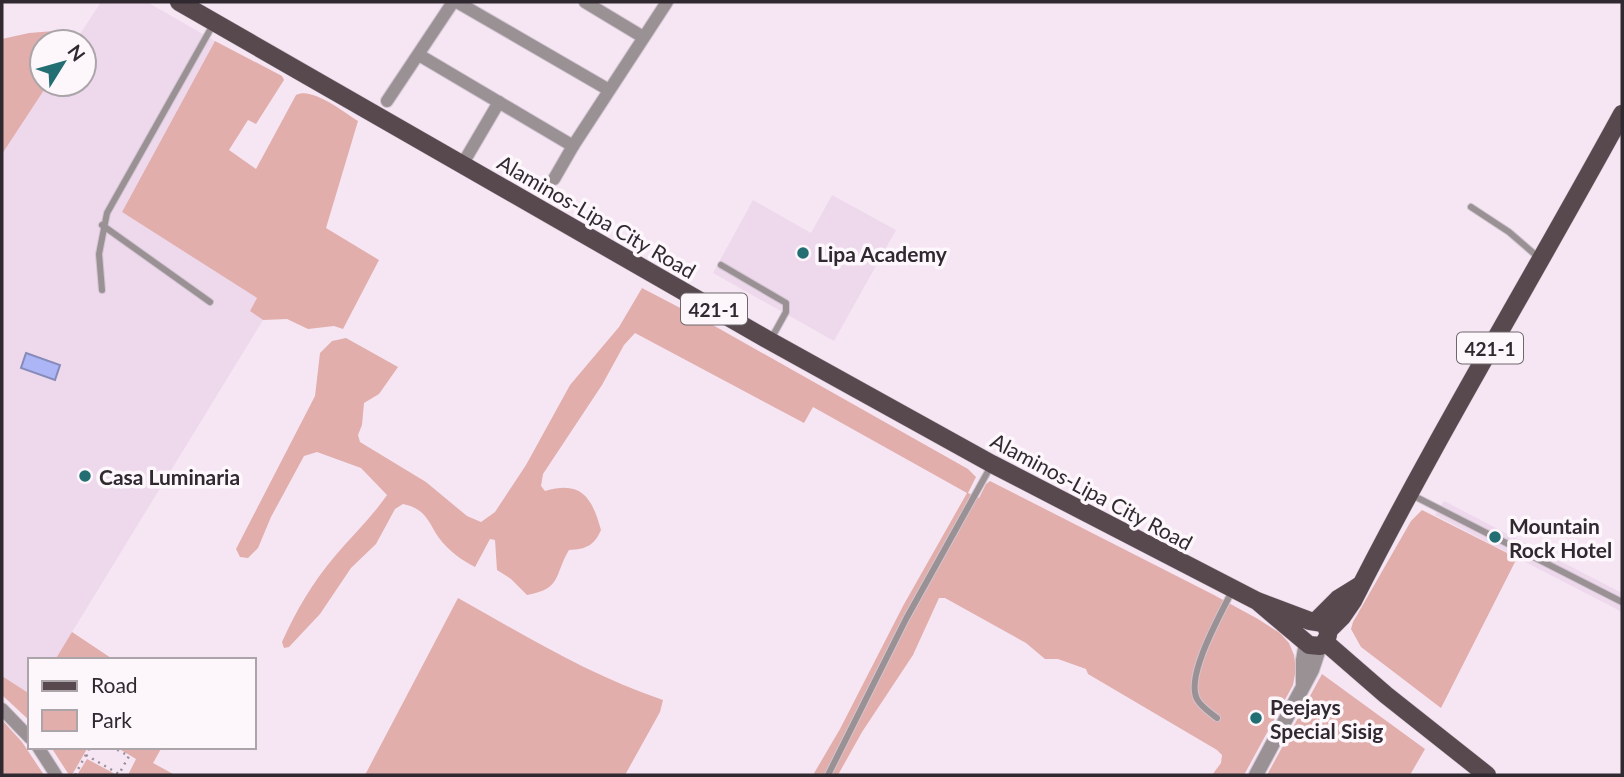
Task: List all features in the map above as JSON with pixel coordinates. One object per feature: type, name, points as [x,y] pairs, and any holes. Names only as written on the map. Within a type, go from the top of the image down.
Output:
[{"type":"main road","name":"Alaminos-Lipa City Road","points":[[179,2],[770,341],[992,464],[1257,601],[1315,634],[1386,695],[1487,775]]},
{"type":"main road","name":"421-1","points":[[1315,634],[1348,609],[1622,114]]},
{"type":"street","points":[[387,101],[455,2],[609,90]]},
{"type":"street","points":[[585,2],[643,37]]},
{"type":"street","points":[[554,179],[667,2]]},
{"type":"street","points":[[419,55],[573,146]]},
{"type":"street","points":[[462,165],[499,102]]},
{"type":"street","points":[[1256,775],[1303,684],[1303,660],[1315,634]]},
{"type":"street","points":[[2,709],[28,736]]},
{"type":"street","points":[[38,749],[56,775]]},
{"type":"lane","points":[[102,290],[99,254],[102,225],[110,205],[214,22]]},
{"type":"lane","points":[[1471,207],[1508,232],[1542,261]]},
{"type":"lane","points":[[102,225],[210,302]]},
{"type":"lane","points":[[721,265],[786,303],[786,312],[770,341]]},
{"type":"lane","points":[[828,775],[906,619],[992,464]]},
{"type":"lane","points":[[1410,494],[1622,602]]},
{"type":"lane","points":[[1217,718],[1200,704],[1196,697],[1194,681],[1210,636],[1232,589]]},
{"type":"path","points":[[75,775],[89,749]]},
{"type":"path","points":[[86,755],[119,774],[129,756],[116,749]]},
{"type":"shaded area","name":"Casa Luminaria","points":[[101,2],[147,2],[215,41],[122,212],[257,298],[250,311],[263,320],[56,658],[28,658],[28,693],[2,676],[2,154],[39,98],[98,98],[98,28],[84,28]]},
{"type":"shaded area","name":"Lipa Academy","points":[[832,195],[896,230],[834,341],[713,273],[753,200],[811,233]]},
{"type":"shaded area","name":"Mountain Rock Hotel","points":[[1444,501],[1622,593],[1622,612],[1435,515]]},
{"type":"green space","points":[[28,33],[28,98],[39,98],[2,154],[2,39]]},
{"type":"green space","points":[[215,41],[282,76],[284,80],[256,124],[248,120],[229,150],[256,169],[296,95],[302,93],[319,97],[358,121],[326,228],[379,260],[343,329],[334,326],[308,329],[287,319],[263,320],[250,311],[257,298],[122,212]]},
{"type":"green space","points":[[642,288],[968,469],[976,477],[968,493],[979,498],[990,481],[1214,595],[1280,633],[1289,643],[1294,655],[1296,669],[1293,685],[1244,775],[1212,775],[1221,763],[1222,755],[1217,750],[1088,674],[1086,669],[1058,659],[1045,659],[1026,643],[945,598],[939,598],[913,655],[862,732],[838,775],[813,775],[967,493],[813,407],[804,423],[635,333],[624,345],[602,385],[543,474],[541,486],[545,491],[568,488],[584,494],[594,509],[601,530],[589,546],[569,550],[552,585],[527,595],[497,570],[495,540],[490,539],[475,567],[447,547],[421,512],[403,504],[395,509],[376,544],[351,568],[320,614],[289,647],[284,648],[282,642],[312,587],[387,495],[361,468],[317,452],[304,456],[271,517],[258,548],[248,558],[240,557],[236,549],[315,396],[320,353],[332,341],[346,338],[398,367],[379,394],[364,403],[358,435],[360,442],[426,482],[467,516],[481,522],[495,512],[526,465],[570,385],[619,327]]},
{"type":"green space","points":[[1422,510],[1517,558],[1441,708],[1361,647],[1351,629],[1411,521]]},
{"type":"green space","points":[[458,598],[584,667],[663,700],[660,712],[625,775],[365,775]]},
{"type":"green space","points":[[72,632],[111,658],[56,658]]},
{"type":"green space","points":[[1322,674],[1425,749],[1410,775],[1267,775]]},
{"type":"green space","points":[[2,676],[28,693],[28,719],[2,695]]},
{"type":"green space","points":[[2,720],[22,742],[44,775],[2,775]]},
{"type":"green space","points":[[52,749],[87,749],[72,775],[69,775]]},
{"type":"green space","points":[[119,749],[161,749],[153,763],[175,775],[128,775],[136,759]]},
{"type":"green space","points":[[87,759],[117,775],[77,775]]},
{"type":"water","points":[[26,353],[60,365],[55,380],[21,368]]},
{"type":"place","name":"Lipa Academy","points":[[803,253]]},
{"type":"place","name":"Casa Luminaria","points":[[85,476]]},
{"type":"place","name":"Mountain Rock Hotel","points":[[1495,537]]},
{"type":"place","name":"Peejays Special Sisig","points":[[1256,718]]}]
